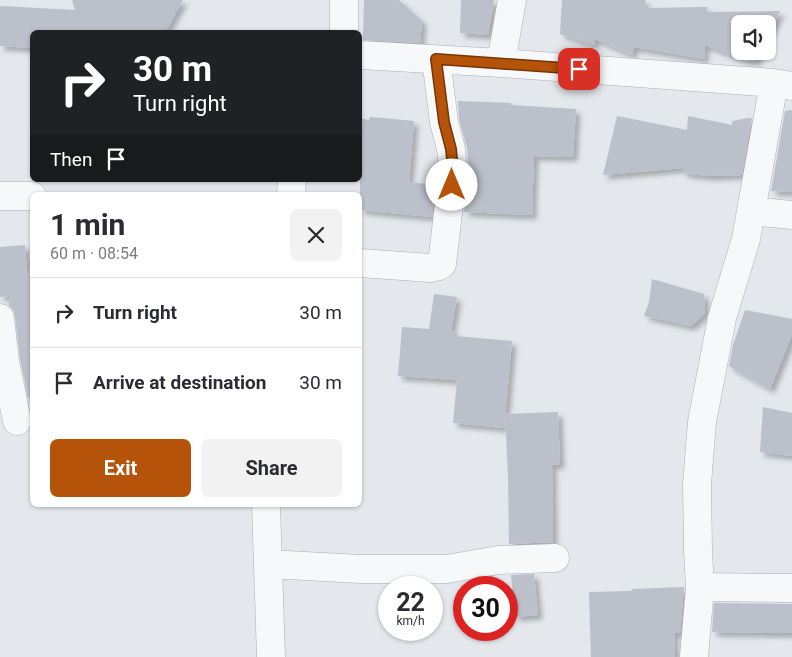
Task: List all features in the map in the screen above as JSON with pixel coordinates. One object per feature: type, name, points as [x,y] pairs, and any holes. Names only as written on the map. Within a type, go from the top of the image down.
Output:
[{"type":"street","points":[[344,0],[344,30]]},
{"type":"street","points":[[501,63],[512,0]]},
{"type":"street","points":[[362,55],[501,63],[783,84],[746,239],[722,318],[702,422],[697,484],[700,587],[694,657]]},
{"type":"street","points":[[362,263],[430,268],[442,264],[453,170],[451,149],[444,122],[436,59]]},
{"type":"street","points":[[0,196],[30,196]]},
{"type":"street","points":[[751,212],[792,216]]},
{"type":"street","points":[[0,318],[5,362],[17,421]]},
{"type":"street","points":[[266,507],[271,657]]},
{"type":"street","points":[[268,564],[360,569],[447,569],[498,560],[555,558]]},
{"type":"street","points":[[700,587],[792,588]]},
{"type":"building","points":[[72,0],[183,0],[167,29],[30,30],[30,48],[0,46],[0,6],[75,10]]},
{"type":"building","points":[[364,0],[399,0],[422,21],[420,43],[363,40]]},
{"type":"building","points":[[461,0],[494,0],[488,35],[460,33]]},
{"type":"building","points":[[562,0],[646,0],[644,8],[707,7],[707,12],[780,11],[776,20],[776,15],[731,15],[731,55],[705,45],[704,59],[634,47],[632,55],[595,39],[594,45],[560,34]]},
{"type":"building","points":[[458,101],[511,103],[511,105],[576,109],[573,157],[534,156],[532,215],[464,212],[469,170],[467,148],[459,119]]},
{"type":"building","points":[[792,110],[792,192],[771,191],[785,111]]},
{"type":"building","points":[[617,116],[687,130],[688,116],[732,125],[732,121],[752,118],[742,175],[709,176],[683,173],[683,168],[603,175]]},
{"type":"building","points":[[370,117],[414,121],[409,182],[436,185],[432,217],[362,210],[360,182],[362,182],[362,118],[369,120]]},
{"type":"building","points":[[25,245],[27,271],[30,271],[30,398],[28,398],[20,359],[13,309],[9,306],[9,296],[0,297],[0,247]]},
{"type":"building","points":[[652,279],[704,294],[705,313],[691,326],[644,316],[649,302]]},
{"type":"building","points":[[434,294],[457,297],[451,331],[455,331],[455,336],[512,341],[504,428],[453,423],[457,381],[398,376],[402,327],[429,329]]},
{"type":"building","points":[[745,310],[792,319],[792,335],[770,389],[729,366],[733,345]]},
{"type":"building","points":[[763,407],[792,413],[792,456],[760,452]]},
{"type":"building","points":[[558,412],[560,464],[552,465],[553,542],[509,544],[505,414]]},
{"type":"building","points":[[534,574],[538,615],[518,617],[518,576],[511,575]]},
{"type":"building","points":[[684,587],[680,633],[674,633],[675,657],[591,657],[589,592]]},
{"type":"building","points":[[714,603],[792,604],[792,633],[712,632]]},
{"type":"route","points":[[452,185],[451,149],[444,122],[436,59],[579,69]]}]
